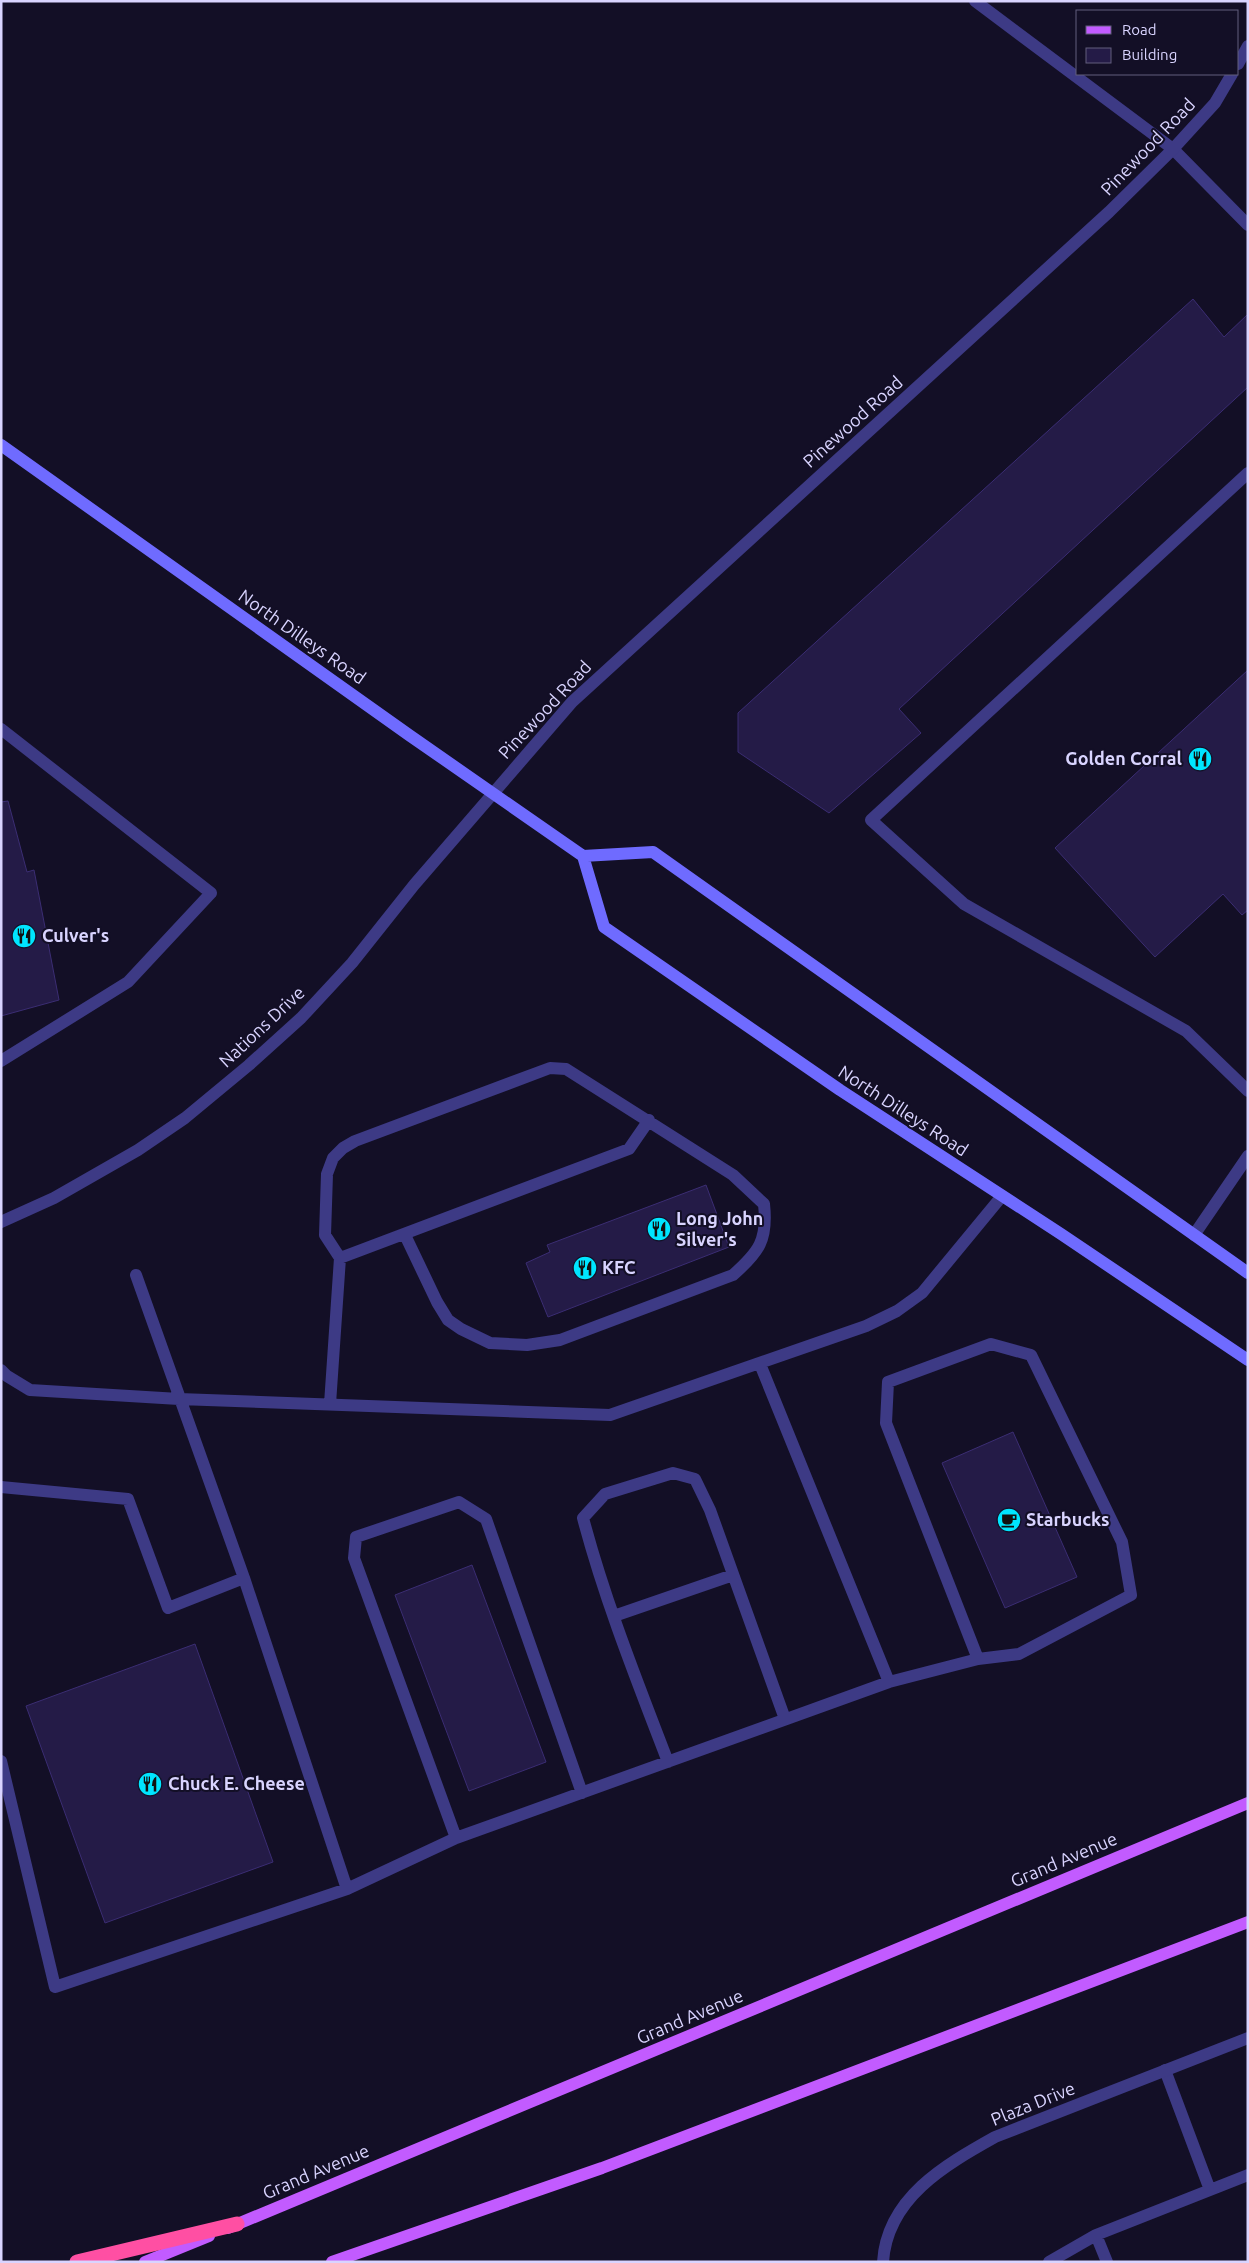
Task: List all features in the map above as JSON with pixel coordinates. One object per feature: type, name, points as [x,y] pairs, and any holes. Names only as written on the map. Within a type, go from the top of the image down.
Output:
[{"type":"highway","points":[[77,2262],[237,2224]]},
{"type":"main road","name":"Grand Avenue","points":[[145,2262],[1248,1803]]},
{"type":"main road","points":[[332,2262],[602,2168],[1248,1922]]},
{"type":"street","points":[[975,1],[1173,149],[1248,225]]},
{"type":"street","points":[[1239,62],[1248,46]]},
{"type":"street","name":"Pinewood Road","points":[[492,793],[572,702],[1109,212],[1173,149],[1216,103],[1231,75]]},
{"type":"street","name":"North Dilleys Road","points":[[1,445],[492,793],[584,856],[604,927],[840,1090],[1248,1360]]},
{"type":"street","points":[[1248,473],[871,820],[964,904],[1186,1031],[1248,1091]]},
{"type":"street","points":[[1,729],[211,892],[128,982],[1,1061]]},
{"type":"street","name":"Nations Drive","points":[[1,1222],[54,1198],[138,1150],[185,1118],[249,1065],[301,1018],[352,963],[414,885],[492,793]]},
{"type":"street","points":[[584,856],[653,852],[1248,1273]]},
{"type":"street","points":[[330,1404],[340,1258],[325,1235],[327,1174],[334,1158],[343,1148],[355,1142],[550,1068],[566,1068],[733,1175],[764,1204],[766,1224],[762,1240],[752,1258],[733,1275],[560,1340],[527,1345],[490,1343],[461,1330],[448,1320],[437,1302],[405,1235]]},
{"type":"street","points":[[340,1258],[629,1149],[649,1120]]},
{"type":"street","points":[[1194,1235],[1248,1156]]},
{"type":"street","points":[[1,1370],[7,1376],[30,1390],[179,1400],[330,1404],[610,1416],[866,1326],[897,1311],[922,1293],[1002,1196]]},
{"type":"street","points":[[136,1275],[244,1578],[347,1889]]},
{"type":"street","points":[[1,1760],[55,1987],[347,1889],[456,1838],[889,1682],[978,1659],[1019,1654],[1131,1595],[1122,1542],[1031,1355],[991,1344],[888,1382],[886,1423],[978,1659]]},
{"type":"street","points":[[760,1364],[889,1682]]},
{"type":"street","points":[[668,1762],[614,1616],[583,1518],[605,1494],[673,1473],[695,1479],[710,1510],[785,1719]]},
{"type":"street","points":[[1,1487],[128,1499],[168,1608],[244,1578]]},
{"type":"street","points":[[456,1838],[354,1558],[356,1538],[459,1502],[486,1519],[582,1793]]},
{"type":"street","points":[[614,1616],[733,1575]]},
{"type":"street","name":"Plaza Drive","points":[[883,2262],[889,2233],[897,2214],[911,2196],[937,2172],[995,2137],[1248,2038]]},
{"type":"street","points":[[1165,2070],[1210,2190]]},
{"type":"street","points":[[1049,2262],[1096,2235],[1248,2175]]},
{"type":"street","points":[[1096,2235],[1107,2262]]},
{"type":"building","points":[[1193,299],[1224,337],[1248,314],[1248,387],[899,709],[921,733],[829,813],[738,752],[738,713]]},
{"type":"building","name":"Golden Corral","points":[[1248,670],[1248,910],[1242,915],[1223,894],[1155,957],[1055,848]]},
{"type":"building","name":"Culver's","points":[[8,801],[27,872],[34,870],[59,1000],[1,1016],[1,802]]},
{"type":"building","points":[[706,1185],[729,1247],[548,1317],[526,1263],[550,1252],[547,1245]]},
{"type":"building","name":"Starbucks","points":[[1013,1432],[1077,1577],[1005,1608],[942,1463]]},
{"type":"building","points":[[472,1565],[546,1762],[469,1791],[395,1595]]},
{"type":"building","name":"Chuck E. Cheese","points":[[195,1644],[273,1862],[105,1923],[26,1706]]},
{"type":"place","name":"Golden Corral","points":[[1200,759]]},
{"type":"place","name":"Culver's","points":[[24,936]]},
{"type":"place","name":"Long John Silver's","points":[[659,1229]]},
{"type":"place","name":"KFC","points":[[585,1268]]},
{"type":"place","name":"Starbucks","points":[[1009,1520]]},
{"type":"place","name":"Chuck E. Cheese","points":[[150,1784]]}]
